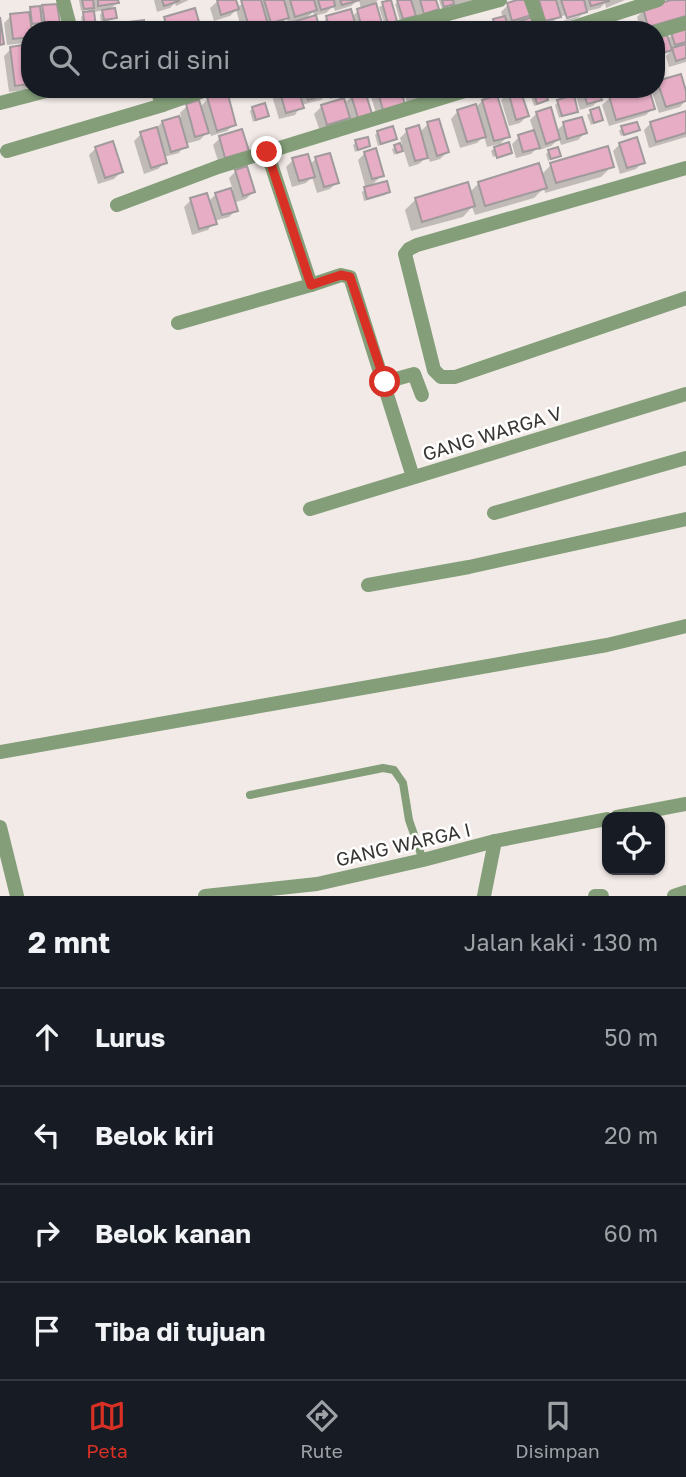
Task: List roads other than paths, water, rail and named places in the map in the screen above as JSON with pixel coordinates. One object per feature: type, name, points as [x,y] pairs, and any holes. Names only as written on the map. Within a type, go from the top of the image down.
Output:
[{"type":"street","points":[[63,0],[69,21]]},
{"type":"street","points":[[422,21],[500,0]]},
{"type":"street","points":[[531,0],[539,21]]},
{"type":"street","points":[[593,21],[658,0]]},
{"type":"street","points":[[665,29],[686,23]]},
{"type":"street","points":[[0,103],[21,98]]},
{"type":"street","points":[[160,98],[163,105]]},
{"type":"street","points":[[7,151],[183,98]]},
{"type":"street","points":[[117,205],[267,152],[442,98]]},
{"type":"street","points":[[267,152],[311,285]]},
{"type":"street","points":[[686,168],[417,245],[409,249],[405,256],[434,370],[438,376],[446,378],[686,298]]},
{"type":"street","points":[[178,323],[341,275],[350,277],[413,477]]},
{"type":"street","points":[[385,382],[414,374],[422,395]]},
{"type":"street","name":"GANG WARGA V","points":[[310,509],[686,394]]},
{"type":"street","points":[[494,513],[686,458]]},
{"type":"street","points":[[368,585],[469,567],[686,519]]},
{"type":"street","points":[[0,752],[607,645],[686,625]]},
{"type":"street","points":[[642,812],[686,803]]},
{"type":"street","name":"GANG WARGA I","points":[[205,896],[317,884],[495,841],[602,820]]},
{"type":"street","points":[[0,827],[17,896]]},
{"type":"street","points":[[484,896],[495,841]]},
{"type":"street","points":[[674,896],[686,892]]},
{"type":"street","points":[[595,896],[602,896]]},
{"type":"lane","points":[[250,795],[383,768],[394,770],[402,783],[409,820],[423,860]]}]
